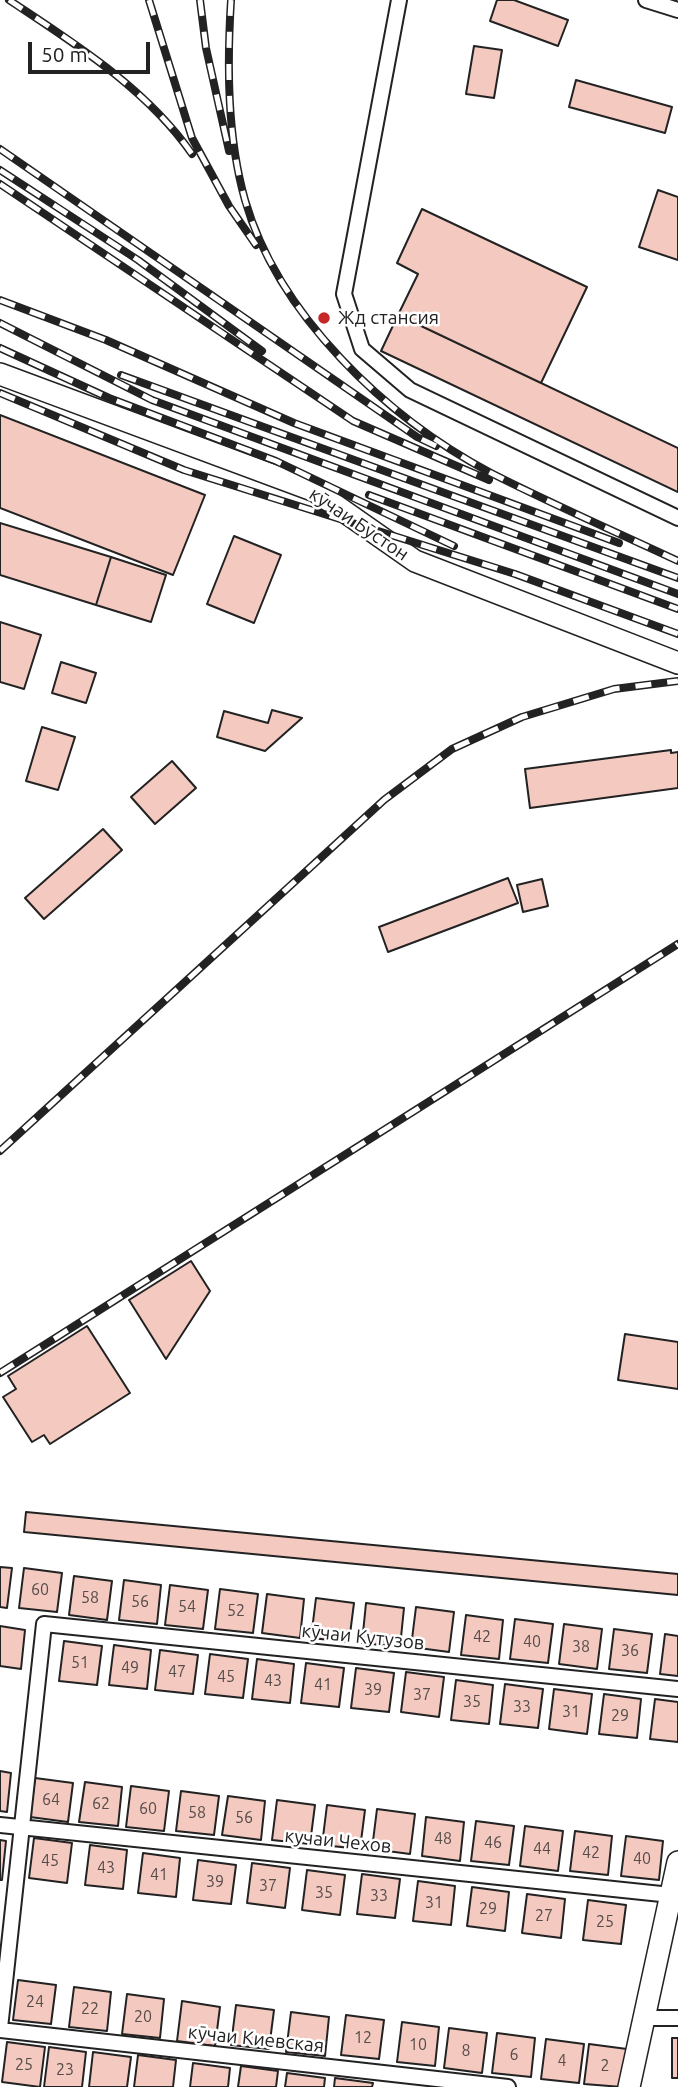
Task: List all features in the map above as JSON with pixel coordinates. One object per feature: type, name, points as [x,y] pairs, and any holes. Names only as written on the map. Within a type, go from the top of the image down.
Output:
[{"type":"main road","name":"кӯчаи Бӯстон","points":[[0,374],[315,491],[415,561],[678,663]]},
{"type":"main road","points":[[629,2087],[678,1862]]},
{"type":"street","points":[[399,0],[344,294],[362,349],[410,390],[678,518]]},
{"type":"street","points":[[646,0],[678,10]]},
{"type":"street","name":"кӯчаи Кутузов","points":[[22,1828],[44,1624],[678,1689]]},
{"type":"street","name":"кучаи Чехов","points":[[0,1825],[671,1895]]},
{"type":"street","points":[[0,2029],[22,1828]]},
{"type":"street","points":[[643,2018],[678,2018]]},
{"type":"street","name":"кӯчаи Киевская","points":[[0,2029],[508,2087]]},
{"type":"building","points":[[497,0],[514,0],[568,20],[558,46],[490,21]]},
{"type":"building","points":[[474,46],[502,50],[494,98],[466,94]]},
{"type":"building","points":[[576,80],[672,107],[665,133],[569,107]]},
{"type":"building","points":[[658,190],[678,197],[678,260],[639,247]]},
{"type":"building","points":[[422,209],[587,287],[541,383],[398,315],[418,274],[397,263]]},
{"type":"building","points":[[398,315],[678,448],[678,492],[381,351]]},
{"type":"building","points":[[0,415],[205,495],[173,575],[0,508]]},
{"type":"building","points":[[0,523],[111,557],[96,605],[0,575]]},
{"type":"building","points":[[234,536],[281,555],[254,623],[207,604]]},
{"type":"building","points":[[111,557],[166,575],[151,622],[96,605]]},
{"type":"building","points":[[0,622],[41,635],[24,689],[0,682]]},
{"type":"building","points":[[61,662],[96,673],[86,703],[52,693]]},
{"type":"building","points":[[272,710],[302,718],[265,751],[217,737],[224,711],[268,723]]},
{"type":"building","points":[[42,727],[75,737],[58,790],[26,781]]},
{"type":"building","points":[[671,750],[671,753],[678,752],[678,788],[530,808],[525,769]]},
{"type":"building","points":[[172,761],[196,788],[155,824],[131,797]]},
{"type":"building","points":[[103,829],[122,850],[44,919],[25,898]]},
{"type":"building","points":[[508,878],[518,903],[388,952],[379,927]]},
{"type":"building","points":[[542,879],[548,906],[523,912],[517,885]]},
{"type":"building","points":[[191,1261],[210,1291],[166,1359],[129,1300]]},
{"type":"building","points":[[87,1326],[130,1393],[50,1444],[44,1435],[32,1442],[3,1397],[16,1389],[8,1376]]},
{"type":"building","points":[[625,1334],[678,1342],[678,1389],[618,1380]]},
{"type":"building","points":[[26,1512],[678,1574],[678,1595],[24,1532]]},
{"type":"building","points":[[0,1567],[12,1568],[7,1608],[0,1607]]},
{"type":"building","points":[[24,1568],[62,1573],[57,1612],[19,1608]]},
{"type":"building","points":[[74,1576],[112,1581],[107,1620],[69,1615]]},
{"type":"building","points":[[124,1580],[161,1585],[157,1624],[119,1620]]},
{"type":"building","points":[[170,1585],[208,1590],[203,1629],[165,1625]]},
{"type":"building","points":[[220,1589],[258,1594],[253,1633],[215,1629]]},
{"type":"building","points":[[267,1594],[304,1599],[300,1638],[262,1633]]},
{"type":"building","points":[[316,1598],[354,1603],[349,1642],[311,1638]]},
{"type":"building","points":[[366,1603],[404,1608],[400,1647],[362,1643]]},
{"type":"building","points":[[416,1607],[454,1612],[449,1652],[411,1647]]},
{"type":"building","points":[[466,1615],[503,1620],[499,1659],[461,1655]]},
{"type":"building","points":[[515,1619],[553,1624],[548,1663],[510,1659]]},
{"type":"building","points":[[564,1624],[602,1629],[597,1669],[559,1664]]},
{"type":"building","points":[[0,1626],[25,1630],[21,1669],[0,1666]]},
{"type":"building","points":[[614,1629],[652,1634],[647,1673],[609,1669]]},
{"type":"building","points":[[665,1634],[678,1636],[678,1676],[660,1674]]},
{"type":"building","points":[[64,1641],[102,1646],[97,1685],[59,1681]]},
{"type":"building","points":[[114,1645],[151,1650],[147,1689],[109,1685]]},
{"type":"building","points":[[160,1650],[198,1655],[193,1694],[155,1690]]},
{"type":"building","points":[[210,1654],[248,1659],[243,1698],[205,1694]]},
{"type":"building","points":[[257,1659],[294,1664],[290,1703],[252,1699]]},
{"type":"building","points":[[306,1663],[344,1668],[339,1707],[301,1703]]},
{"type":"building","points":[[356,1668],[394,1673],[389,1712],[351,1708]]},
{"type":"building","points":[[406,1672],[444,1677],[439,1717],[401,1712]]},
{"type":"building","points":[[456,1680],[493,1685],[489,1724],[451,1720]]},
{"type":"building","points":[[505,1684],[543,1689],[538,1728],[500,1724]]},
{"type":"building","points":[[554,1689],[592,1694],[587,1734],[549,1729]]},
{"type":"building","points":[[604,1694],[641,1699],[637,1738],[599,1734]]},
{"type":"building","points":[[655,1699],[678,1702],[678,1742],[650,1739]]},
{"type":"building","points":[[0,1771],[11,1773],[7,1812],[0,1811]]},
{"type":"building","points":[[35,1778],[73,1783],[68,1822],[30,1817]]},
{"type":"building","points":[[85,1782],[122,1787],[118,1826],[79,1822]]},
{"type":"building","points":[[131,1786],[169,1791],[164,1831],[126,1827]]},
{"type":"building","points":[[181,1791],[219,1796],[214,1835],[176,1831]]},
{"type":"building","points":[[228,1796],[265,1801],[261,1840],[222,1835]]},
{"type":"building","points":[[277,1800],[315,1805],[310,1844],[272,1840]]},
{"type":"building","points":[[327,1805],[365,1810],[360,1849],[322,1845]]},
{"type":"building","points":[[377,1809],[415,1814],[410,1854],[372,1849]]},
{"type":"building","points":[[426,1817],[464,1822],[460,1861],[422,1856]]},
{"type":"building","points":[[476,1821],[514,1826],[509,1865],[471,1861]]},
{"type":"building","points":[[525,1826],[563,1831],[558,1871],[520,1866]]},
{"type":"building","points":[[575,1831],[612,1836],[608,1875],[570,1871]]},
{"type":"building","points":[[626,1836],[663,1841],[659,1880],[621,1876]]},
{"type":"building","points":[[34,1838],[72,1843],[67,1883],[29,1878]]},
{"type":"building","points":[[0,1840],[6,1841],[2,1880],[0,1880]]},
{"type":"building","points":[[90,1845],[127,1850],[123,1889],[85,1885]]},
{"type":"building","points":[[143,1853],[180,1858],[176,1897],[138,1893]]},
{"type":"building","points":[[198,1860],[236,1865],[231,1904],[193,1900]]},
{"type":"building","points":[[252,1863],[290,1868],[285,1908],[247,1903]]},
{"type":"building","points":[[307,1870],[345,1875],[340,1915],[302,1910]]},
{"type":"building","points":[[362,1874],[400,1879],[395,1918],[357,1914]]},
{"type":"building","points":[[418,1881],[455,1886],[451,1925],[413,1921]]},
{"type":"building","points":[[472,1887],[509,1892],[505,1931],[467,1926]]},
{"type":"building","points":[[527,1894],[565,1899],[561,1938],[522,1933]]},
{"type":"building","points":[[588,1900],[626,1905],[621,1944],[583,1940]]},
{"type":"building","points":[[18,1980],[56,1985],[51,2024],[13,2020]]},
{"type":"building","points":[[74,1987],[111,1992],[107,2031],[69,2027]]},
{"type":"building","points":[[127,1994],[164,1999],[160,2038],[122,2034]]},
{"type":"building","points":[[182,2001],[220,2007],[215,2046],[177,2041]]},
{"type":"building","points":[[236,2005],[274,2010],[269,2049],[231,2045]]},
{"type":"building","points":[[291,2012],[329,2017],[325,2056],[286,2052]]},
{"type":"building","points":[[346,2015],[384,2020],[379,2059],[341,2055]]},
{"type":"building","points":[[402,2022],[439,2027],[435,2066],[397,2062]]},
{"type":"building","points":[[449,2028],[487,2033],[482,2073],[444,2068]]},
{"type":"building","points":[[497,2033],[535,2038],[531,2077],[492,2073]]},
{"type":"building","points":[[672,2038],[678,2038],[678,2078],[672,2078]]},
{"type":"building","points":[[546,2039],[584,2044],[579,2083],[541,2079]]},
{"type":"building","points":[[7,2042],[45,2047],[40,2087],[2,2082]]},
{"type":"building","points":[[589,2044],[627,2049],[622,2087],[584,2084]]},
{"type":"building","points":[[49,2047],[86,2052],[82,2087],[44,2087]]},
{"type":"building","points":[[93,2052],[131,2057],[127,2087],[89,2087]]},
{"type":"building","points":[[138,2055],[176,2060],[173,2087],[134,2087]]},
{"type":"building","points":[[193,2063],[230,2068],[228,2087],[190,2087]]},
{"type":"building","points":[[241,2066],[278,2071],[276,2087],[238,2087]]},
{"type":"building","points":[[287,2073],[325,2078],[324,2087],[285,2087]]},
{"type":"building","points":[[335,2078],[373,2083],[372,2087],[334,2087]]},
{"type":"railway","points":[[9,0],[84,51],[131,88],[174,130],[192,154]]},
{"type":"railway","points":[[149,0],[192,138],[229,206],[256,245]]},
{"type":"railway","points":[[200,0],[206,48],[229,151]]},
{"type":"railway","points":[[231,0],[230,100],[239,176],[261,242],[283,283],[310,322],[341,359],[376,393],[452,450],[491,473],[678,561]]},
{"type":"railway","points":[[0,149],[417,437],[436,446]]},
{"type":"railway","points":[[0,170],[138,260],[262,351]]},
{"type":"railway","points":[[0,184],[353,421],[489,480]]},
{"type":"railway","points":[[0,300],[106,340],[294,423],[619,543]]},
{"type":"railway","points":[[0,323],[152,400],[678,594]]},
{"type":"railway","points":[[0,348],[109,398],[276,461],[454,546]]},
{"type":"railway","points":[[121,375],[678,578]]},
{"type":"railway","points":[[0,393],[184,470],[515,574],[678,634]]},
{"type":"railway","points":[[369,495],[678,609]]},
{"type":"railway","points":[[0,1151],[384,800],[452,749],[522,717],[614,689],[678,681]]},
{"type":"railway","points":[[0,1373],[678,944]]},
{"type":"place","name":"Жд стансия","points":[[324,318]]}]
